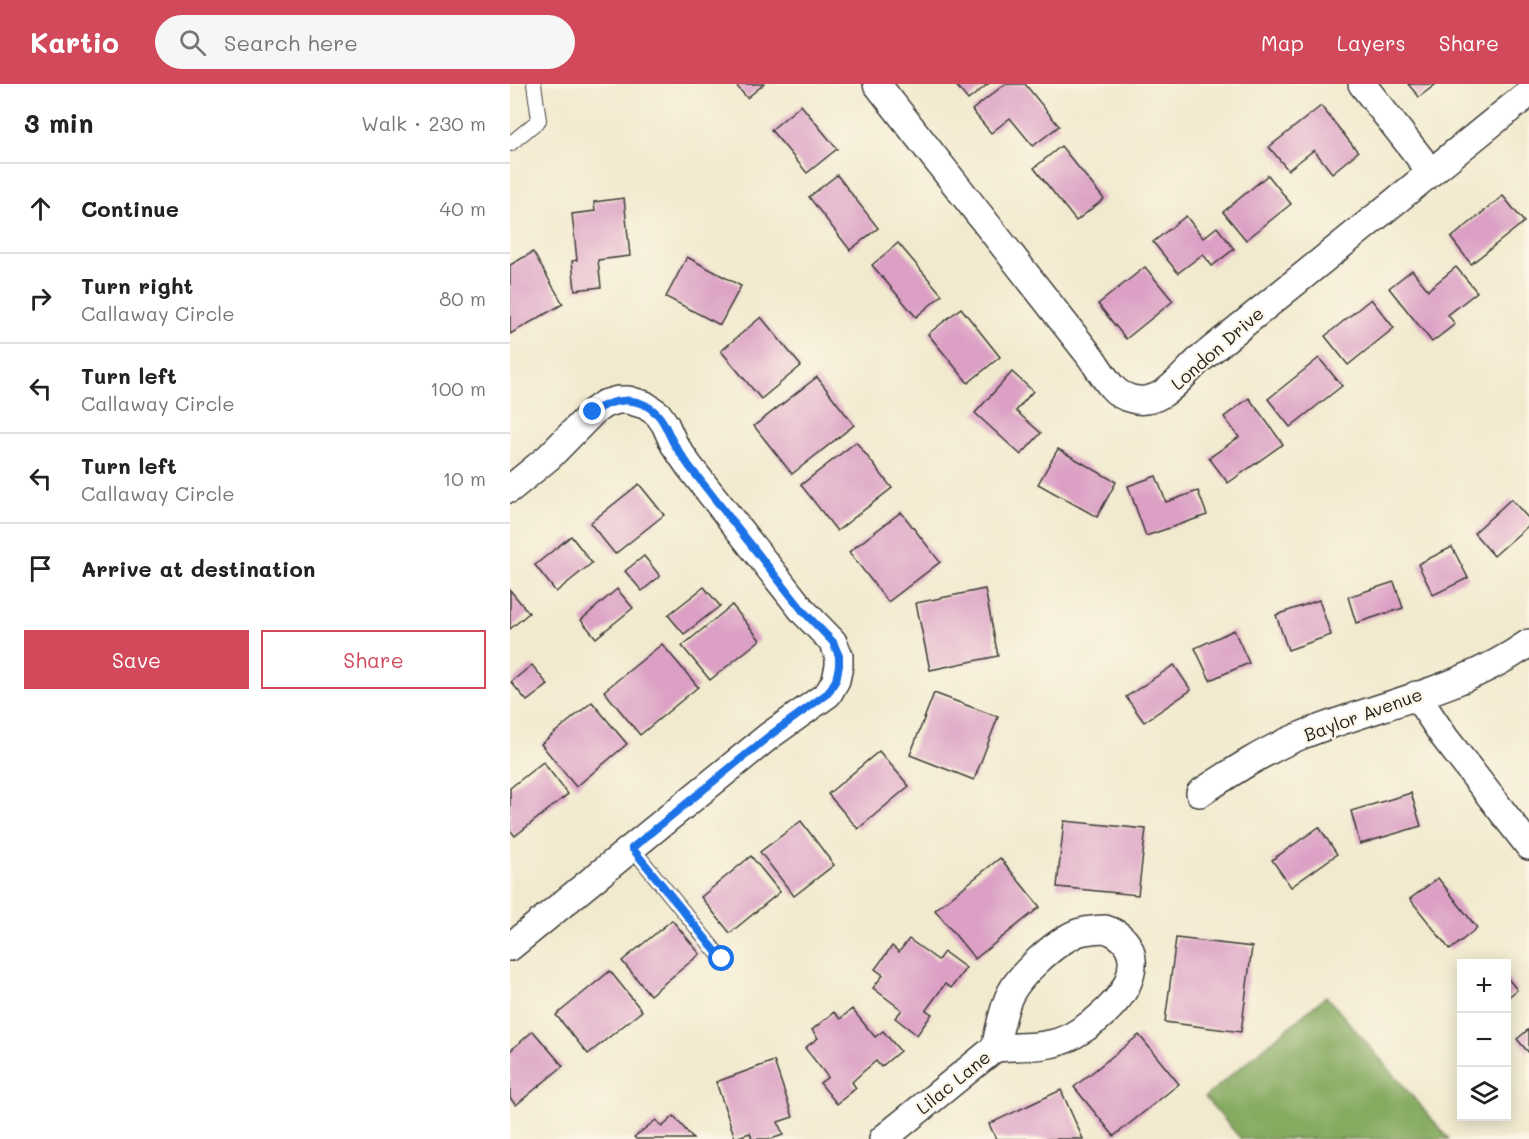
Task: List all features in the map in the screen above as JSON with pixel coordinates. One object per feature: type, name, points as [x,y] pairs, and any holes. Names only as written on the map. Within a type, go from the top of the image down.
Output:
[{"type":"street","name":"London Drive","points":[[877,84],[1090,356],[1113,389],[1123,396],[1137,400],[1149,400],[1164,393],[1198,361],[1529,93]]},
{"type":"street","points":[[1362,84],[1431,172]]},
{"type":"street","points":[[510,489],[549,457],[593,412],[604,404],[628,400],[645,405],[658,414],[689,466],[803,611],[833,642],[839,656],[836,680],[828,693],[769,736],[510,947]]},
{"type":"street","name":"Baylor Avenue","points":[[1200,793],[1254,758],[1299,736],[1472,675],[1529,643]]},
{"type":"street","points":[[1416,695],[1445,738],[1529,846]]},
{"type":"street","name":"Lilac Lane","points":[[883,1139],[995,1048],[1056,1043],[1071,1036],[1102,1014],[1115,1002],[1128,983],[1132,970],[1131,953],[1126,941],[1116,933],[1105,930],[1088,930],[1069,936],[1017,981],[1008,999],[995,1048]]},
{"type":"lane","points":[[510,144],[539,120],[534,84]]},
{"type":"lane","points":[[632,848],[722,959]]},
{"type":"green space","points":[[1326,996],[1449,1139],[1241,1139],[1205,1097]]},
{"type":"building","points":[[735,84],[764,84],[747,98]]},
{"type":"building","points":[[955,84],[988,84],[968,100]]},
{"type":"building","points":[[1005,84],[1025,84],[1059,126],[1033,146],[1010,118],[991,133],[972,110]]},
{"type":"building","points":[[1408,84],[1436,84],[1419,97]]},
{"type":"building","points":[[801,105],[837,149],[807,173],[771,130]]},
{"type":"building","points":[[1321,106],[1358,152],[1332,173],[1314,150],[1288,170],[1269,147]]},
{"type":"building","points":[[1061,146],[1104,199],[1076,221],[1034,168]]},
{"type":"building","points":[[837,175],[878,228],[850,250],[809,197]]},
{"type":"building","points":[[1268,175],[1291,204],[1246,240],[1223,212]]},
{"type":"building","points":[[1503,196],[1524,222],[1471,264],[1451,238]]},
{"type":"building","points":[[624,198],[630,256],[598,260],[601,287],[575,290],[572,261],[577,260],[572,214],[595,211],[594,202]]},
{"type":"building","points":[[1186,216],[1203,238],[1217,227],[1234,249],[1212,266],[1203,254],[1178,273],[1153,242]]},
{"type":"building","points":[[898,243],[942,295],[916,317],[872,265]]},
{"type":"building","points":[[533,252],[563,304],[510,334],[510,265]]},
{"type":"building","points":[[687,257],[741,286],[720,325],[666,297]]},
{"type":"building","points":[[1145,267],[1173,301],[1126,339],[1098,304]]},
{"type":"building","points":[[1456,267],[1477,292],[1448,315],[1455,324],[1432,342],[1389,288],[1412,270],[1428,290]]},
{"type":"building","points":[[1371,299],[1394,328],[1348,365],[1325,336]]},
{"type":"building","points":[[961,308],[1000,357],[968,383],[928,334]]},
{"type":"building","points":[[761,317],[801,366],[761,399],[721,351]]},
{"type":"building","points":[[1319,358],[1342,386],[1290,427],[1268,399]]},
{"type":"building","points":[[1012,372],[1033,391],[1016,411],[1041,433],[1021,455],[975,413]]},
{"type":"building","points":[[817,377],[854,425],[792,474],[754,426]]},
{"type":"building","points":[[1249,398],[1283,444],[1228,483],[1209,458],[1239,437],[1224,417]]},
{"type":"building","points":[[856,442],[892,488],[837,531],[801,485]]},
{"type":"building","points":[[1058,449],[1116,482],[1097,517],[1038,484]]},
{"type":"building","points":[[1156,476],[1166,502],[1198,491],[1207,515],[1146,536],[1128,486]]},
{"type":"building","points":[[639,484],[664,515],[615,554],[590,523]]},
{"type":"building","points":[[1511,499],[1529,519],[1529,525],[1494,556],[1474,533]]},
{"type":"building","points":[[901,512],[940,562],[888,602],[849,552]]},
{"type":"building","points":[[571,536],[592,563],[556,592],[535,565]]},
{"type":"building","points":[[1452,547],[1468,578],[1433,595],[1418,564]]},
{"type":"building","points":[[644,556],[660,576],[642,591],[625,571]]},
{"type":"building","points":[[1394,582],[1403,608],[1356,623],[1348,597]]},
{"type":"building","points":[[704,587],[720,606],[684,634],[668,615]]},
{"type":"building","points":[[617,589],[633,608],[596,638],[581,620]]},
{"type":"building","points":[[985,589],[998,656],[930,670],[916,603]]},
{"type":"building","points":[[510,590],[529,613],[510,629]]},
{"type":"building","points":[[1319,600],[1331,635],[1288,650],[1276,615]]},
{"type":"building","points":[[732,605],[760,640],[710,680],[682,646]]},
{"type":"building","points":[[1234,630],[1249,663],[1210,680],[1195,648]]},
{"type":"building","points":[[662,644],[698,687],[640,735],[604,691]]},
{"type":"building","points":[[532,665],[548,685],[527,701],[511,682]]},
{"type":"building","points":[[1174,665],[1191,690],[1144,722],[1126,697]]},
{"type":"building","points":[[934,693],[998,717],[974,780],[910,755]]},
{"type":"building","points":[[592,702],[627,744],[576,787],[541,744]]},
{"type":"building","points":[[879,751],[909,786],[858,829],[828,794]]},
{"type":"building","points":[[543,762],[568,794],[515,836],[510,830],[510,788]]},
{"type":"building","points":[[1411,793],[1421,826],[1360,844],[1351,811]]},
{"type":"building","points":[[801,821],[834,865],[794,896],[760,852]]},
{"type":"building","points":[[1064,821],[1146,829],[1138,895],[1057,887]]},
{"type":"building","points":[[1319,827],[1337,854],[1291,887],[1272,860]]},
{"type":"building","points":[[751,856],[780,892],[730,933],[701,897]]},
{"type":"building","points":[[1000,858],[1040,907],[975,959],[935,910]]},
{"type":"building","points":[[1438,878],[1477,928],[1450,950],[1410,899]]},
{"type":"building","points":[[672,920],[700,954],[650,995],[622,961]]},
{"type":"building","points":[[1176,938],[1252,947],[1241,1032],[1165,1022]]},
{"type":"building","points":[[909,939],[938,960],[944,952],[966,968],[951,988],[945,984],[926,1010],[932,1014],[917,1035],[895,1018],[902,1010],[873,988],[883,975],[875,969],[892,946],[899,952]]},
{"type":"building","points":[[610,971],[642,1011],[588,1054],[556,1015]]},
{"type":"building","points":[[1511,982],[1517,990],[1511,995]]},
{"type":"building","points":[[852,1009],[875,1037],[883,1031],[900,1051],[881,1067],[876,1061],[864,1071],[852,1082],[856,1088],[837,1104],[820,1083],[828,1077],[805,1048],[818,1038],[812,1030],[834,1012],[840,1019]]},
{"type":"building","points":[[1529,1029],[1529,1053],[1517,1039]]},
{"type":"building","points":[[533,1031],[563,1066],[516,1105],[510,1098],[510,1051]]},
{"type":"building","points":[[1139,1035],[1179,1084],[1114,1136],[1074,1087]]},
{"type":"building","points":[[774,1061],[793,1117],[778,1122],[783,1135],[771,1139],[752,1139],[750,1133],[735,1138],[716,1082]]},
{"type":"building","points":[[1061,1090],[1083,1139],[996,1139],[989,1124]]},
{"type":"building","points":[[674,1116],[693,1139],[636,1139],[634,1137],[656,1120],[662,1127]]},
{"type":"route","points":[[593,412],[604,404],[628,400],[645,405],[658,414],[689,466],[803,611],[833,642],[839,656],[836,680],[828,693],[769,736],[632,848],[722,959]]}]
